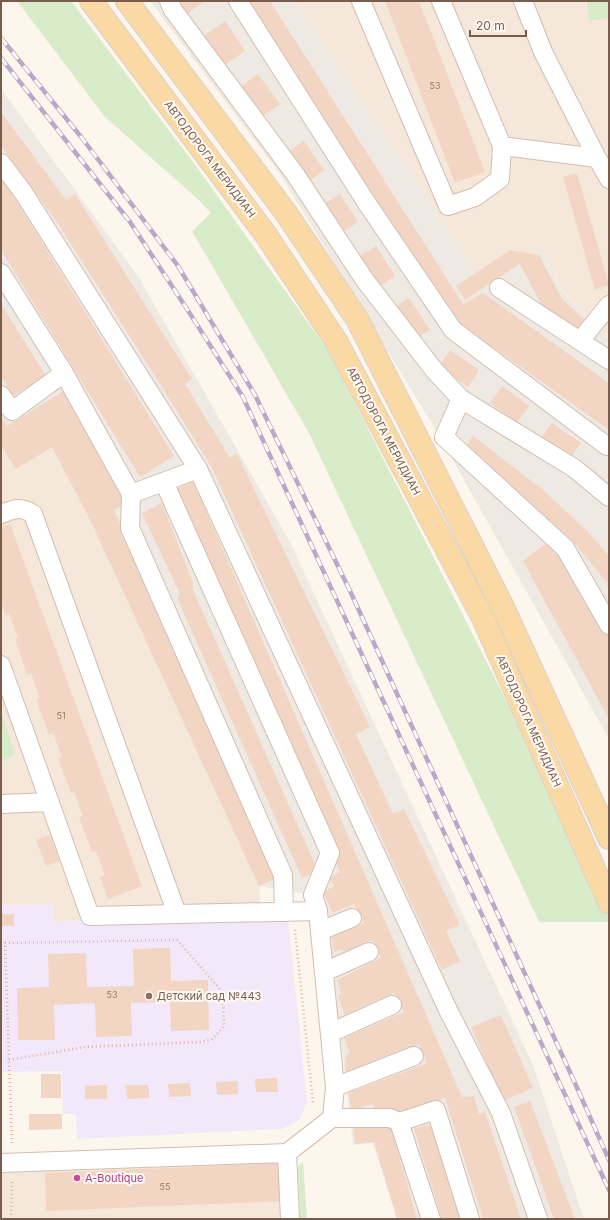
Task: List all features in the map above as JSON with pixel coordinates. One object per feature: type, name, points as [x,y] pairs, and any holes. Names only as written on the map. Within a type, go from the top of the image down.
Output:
[{"type":"main road","name":"АВТОДОРОГА МЕРИДИАН","points":[[91,1],[266,235],[336,341],[482,616],[609,902]]},
{"type":"main road","name":"АВТОДОРОГА МЕРИДИАН","points":[[127,1],[286,213],[356,319],[502,605],[609,838]]},
{"type":"lane","points":[[169,1],[173,10],[295,174],[364,279],[434,370],[461,399],[574,468],[609,497]]},
{"type":"lane","points":[[238,1],[366,202],[453,330],[607,446]]},
{"type":"lane","points":[[361,1],[448,206],[475,197],[500,179],[502,146],[441,1]]},
{"type":"lane","points":[[523,1],[543,52],[609,179]]},
{"type":"lane","points":[[502,146],[598,158]]},
{"type":"lane","points":[[1,163],[23,192],[198,469],[445,1003],[501,1113],[538,1219]]},
{"type":"lane","points":[[1,274],[64,373],[131,494],[130,528],[283,875],[289,912]]},
{"type":"lane","points":[[499,288],[609,360]]},
{"type":"lane","points":[[580,341],[609,305]]},
{"type":"lane","points":[[1,395],[12,411],[64,373]]},
{"type":"lane","points":[[461,399],[444,437],[565,548],[609,625]]},
{"type":"lane","points":[[131,494],[198,469]]},
{"type":"lane","points":[[164,482],[330,853],[314,895],[318,911],[335,1087],[332,1118]]},
{"type":"lane","points":[[1,514],[17,508],[26,510],[33,514],[177,914]]},
{"type":"lane","points":[[1,665],[90,916],[318,911]]},
{"type":"lane","points":[[1,804],[50,802]]},
{"type":"lane","points":[[320,931],[352,918]]},
{"type":"lane","points":[[324,972],[369,952]]},
{"type":"lane","points":[[330,1033],[392,1005]]},
{"type":"lane","points":[[335,1087],[414,1056]]},
{"type":"lane","points":[[7,1163],[286,1153],[332,1118],[390,1118],[399,1122],[436,1110],[470,1219]]},
{"type":"lane","points":[[399,1122],[431,1219]]},
{"type":"lane","points":[[286,1153],[290,1219]]},
{"type":"path","points":[[289,912],[313,1102]]},
{"type":"path","points":[[9,1060],[84,1047],[201,1042],[212,1038],[224,1026],[223,998],[219,988],[177,940],[5,944],[9,1060],[7,1163],[11,1219]]},
{"type":"shaded area","points":[[150,1],[295,1],[435,209],[481,285],[542,247],[562,291],[609,340],[609,739],[440,437],[280,174]]},
{"type":"shaded area","points":[[295,1],[585,1],[589,21],[609,18],[609,340],[562,290],[542,247],[481,285],[435,209]]},
{"type":"shaded area","points":[[1,89],[138,276],[290,542],[533,1065],[584,1219],[397,1219],[373,1143],[353,1145],[325,897],[259,886],[91,522],[53,447],[16,469],[1,446]]},
{"type":"shaded area","points":[[1,446],[16,469],[52,447],[91,522],[259,886],[261,919],[54,921],[52,904],[1,905]]},
{"type":"shaded area","name":"Детский сад №443","points":[[53,904],[54,921],[288,919],[307,1102],[300,1119],[282,1129],[77,1139],[76,1114],[63,1114],[62,1071],[1,1072],[1,905]]},
{"type":"shaded area","points":[[279,1163],[282,1219],[1,1219],[1,1170]]},
{"type":"green space","points":[[17,1],[71,1],[196,166],[329,352],[505,698],[609,917],[609,922],[539,922],[309,433],[192,231],[211,213],[199,200],[105,117]]},
{"type":"green space","points":[[586,1],[609,1],[609,18],[589,21]]},
{"type":"green space","points":[[1,711],[15,754],[1,762]]},
{"type":"green space","points":[[303,1162],[307,1219],[300,1219],[298,1166]]},
{"type":"building","points":[[179,1],[205,1],[187,14]]},
{"type":"building","points":[[244,1],[270,1],[463,304],[483,293],[609,383],[609,430],[458,322]]},
{"type":"building","points":[[385,1],[419,1],[485,172],[455,183]]},
{"type":"building","points":[[225,21],[245,51],[222,67],[202,37]]},
{"type":"building","points":[[258,74],[280,104],[257,120],[235,91]]},
{"type":"building","points":[[1,112],[66,200],[75,194],[192,379],[185,384],[230,458],[237,454],[370,727],[356,734],[393,814],[404,809],[460,925],[446,931],[460,961],[442,970],[212,468],[55,219],[1,146]]},
{"type":"building","points":[[304,141],[324,170],[304,185],[283,156]]},
{"type":"building","points":[[577,173],[609,285],[595,290],[563,177]]},
{"type":"building","points":[[1,176],[174,456],[140,477],[1,250]]},
{"type":"building","points":[[340,194],[358,222],[337,236],[319,207]]},
{"type":"building","points":[[376,246],[395,276],[373,290],[353,260]]},
{"type":"building","points":[[510,250],[539,255],[562,299],[586,321],[574,336],[544,309],[520,264],[465,300],[456,286]]},
{"type":"building","points":[[409,298],[430,330],[415,339],[394,308]]},
{"type":"building","points":[[1,304],[46,376],[13,396],[1,376]]},
{"type":"building","points":[[450,350],[479,370],[468,387],[439,367]]},
{"type":"building","points":[[502,386],[529,406],[517,423],[490,403]]},
{"type":"building","points":[[64,391],[85,426],[125,504],[114,510],[277,878],[259,886],[91,522],[52,447],[16,469],[1,446],[1,416],[7,426]]},
{"type":"building","points":[[552,423],[581,443],[569,460],[540,440]]},
{"type":"building","points":[[473,436],[542,489],[587,531],[609,556],[609,585],[576,545],[529,501],[464,448]]},
{"type":"building","points":[[193,481],[462,1097],[474,1096],[479,1114],[485,1112],[521,1219],[483,1219],[445,1098],[400,1114],[397,1110],[376,1113],[373,1104],[352,1110],[348,1093],[427,1063],[419,1044],[345,1073],[346,1055],[350,1053],[344,1038],[404,1012],[394,993],[345,1015],[338,996],[341,994],[337,980],[381,958],[372,940],[343,952],[342,949],[334,952],[332,937],[364,923],[354,904],[333,913],[323,892],[334,886],[329,878],[340,872],[176,489]]},
{"type":"building","points":[[162,503],[193,583],[193,590],[318,871],[302,878],[177,598],[180,594],[142,513]]},
{"type":"building","points":[[10,524],[142,886],[108,899],[100,877],[105,875],[96,851],[92,852],[79,817],[83,816],[74,792],[71,793],[58,758],[62,757],[53,733],[49,735],[36,699],[40,698],[31,673],[27,675],[15,639],[18,638],[9,614],[6,616],[1,602],[1,527]]},
{"type":"building","points":[[548,542],[574,571],[609,638],[609,719],[523,561]]},
{"type":"building","points":[[50,835],[60,861],[46,866],[36,840]]},
{"type":"building","points":[[1,914],[14,914],[14,926],[1,926]]},
{"type":"building","points":[[170,948],[171,981],[208,980],[209,1030],[171,1031],[170,1002],[131,1003],[132,1036],[96,1037],[95,1003],[54,1005],[55,1040],[18,1040],[17,988],[49,987],[48,954],[86,953],[87,987],[134,986],[133,949]]},
{"type":"building","points":[[501,1015],[533,1088],[503,1101],[471,1027]]},
{"type":"building","points":[[41,1074],[61,1074],[61,1098],[41,1098]]},
{"type":"building","points":[[277,1078],[278,1092],[256,1092],[255,1079]]},
{"type":"building","points":[[238,1081],[238,1094],[217,1095],[216,1082]]},
{"type":"building","points":[[190,1083],[191,1096],[169,1097],[168,1084]]},
{"type":"building","points":[[107,1085],[107,1099],[85,1099],[85,1086]]},
{"type":"building","points":[[126,1085],[148,1085],[149,1098],[127,1099]]},
{"type":"building","points":[[530,1101],[575,1219],[554,1219],[514,1107]]},
{"type":"building","points":[[29,1114],[62,1114],[62,1129],[29,1130]]},
{"type":"building","points":[[390,1124],[417,1219],[397,1219],[374,1142],[355,1144],[353,1125]]},
{"type":"building","points":[[431,1124],[461,1219],[442,1219],[414,1129]]},
{"type":"building","points":[[284,1163],[286,1201],[46,1211],[45,1173]]},
{"type":"railway","points":[[1,38],[82,138],[178,266],[255,395],[351,593],[609,1160]]},
{"type":"railway","points":[[1,58],[130,222],[243,397],[609,1190]]},
{"type":"place","name":"Детский сад №443","points":[[149,996]]},
{"type":"place","name":"A-Boutique","points":[[77,1178]]}]
